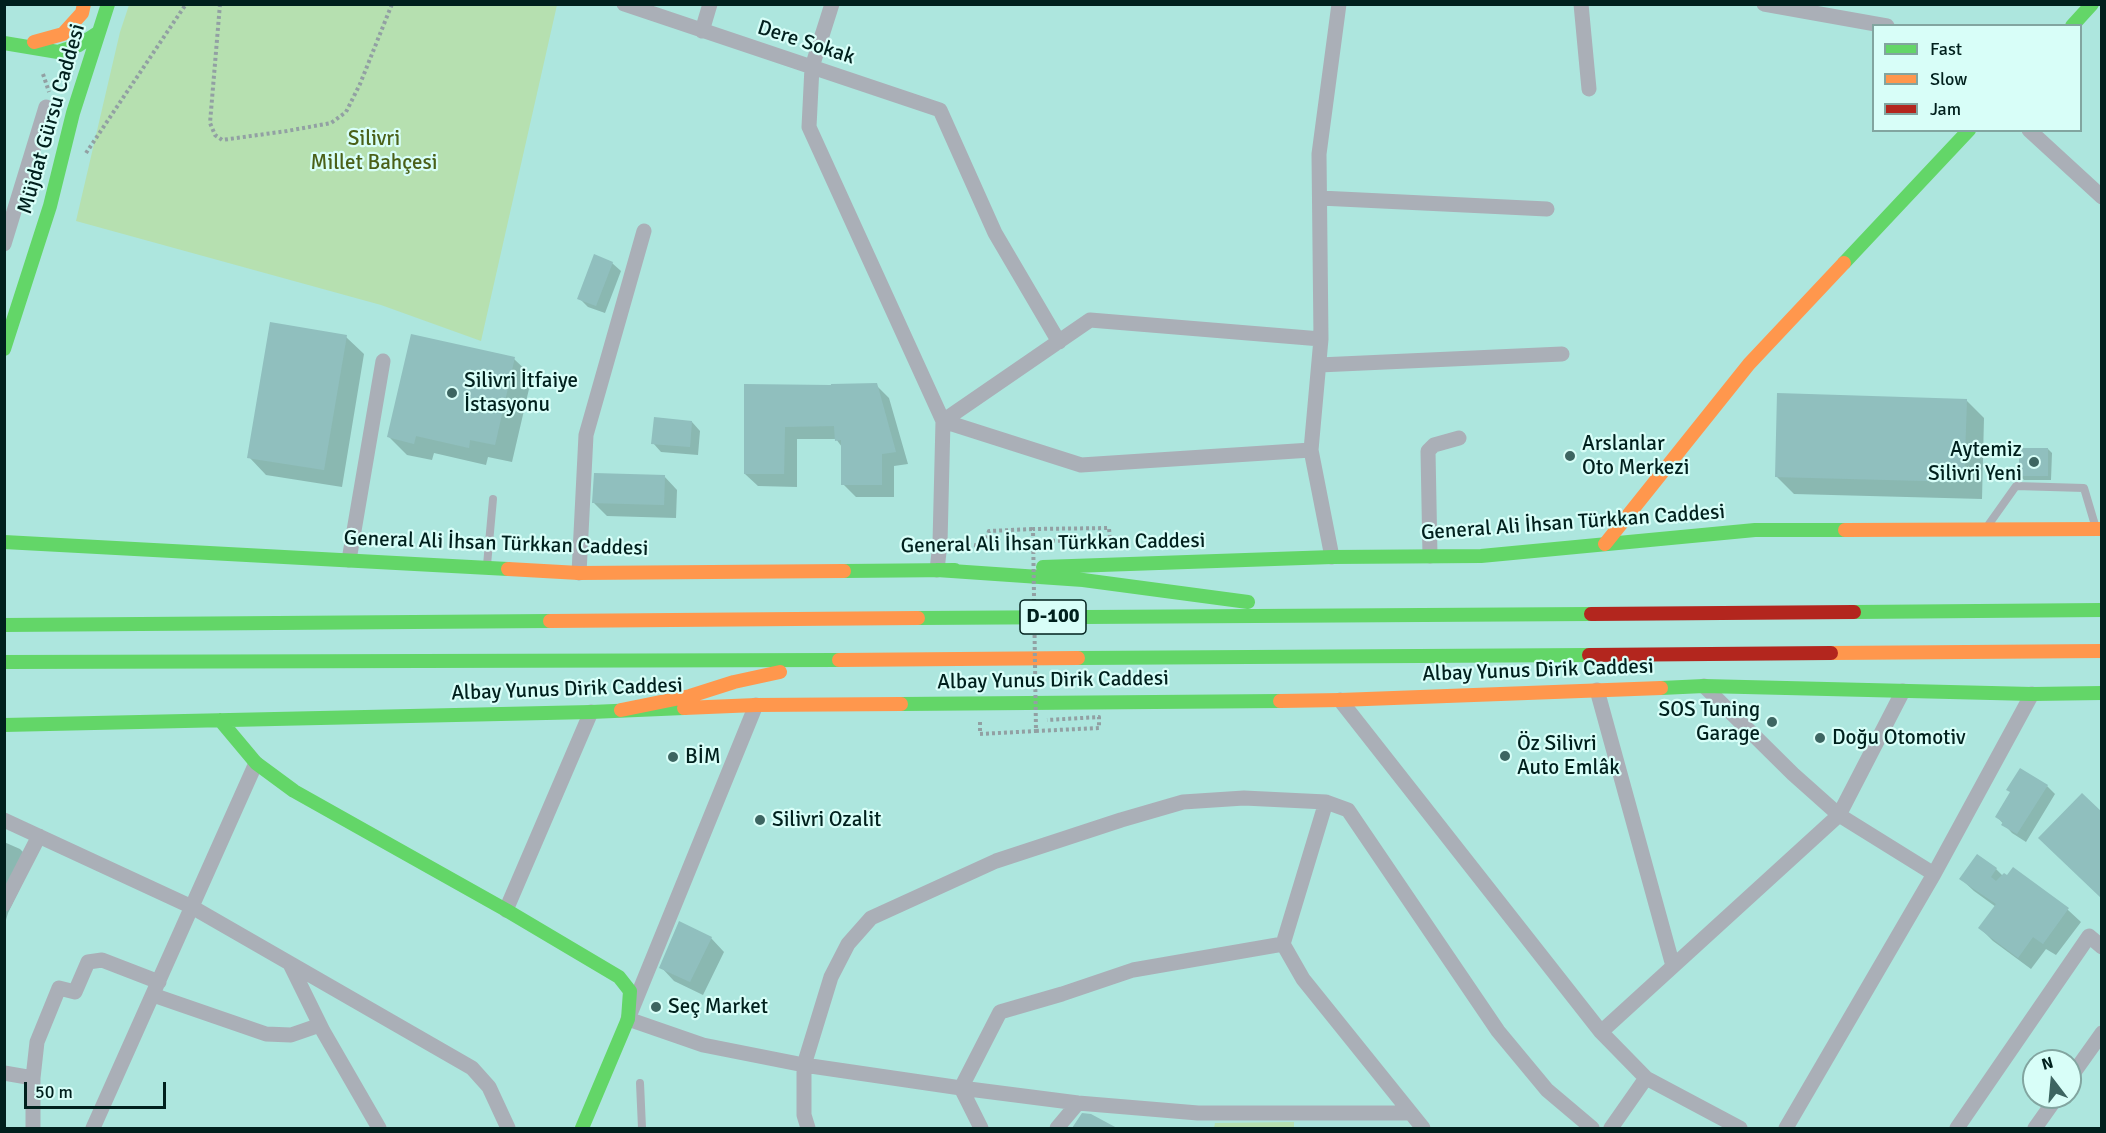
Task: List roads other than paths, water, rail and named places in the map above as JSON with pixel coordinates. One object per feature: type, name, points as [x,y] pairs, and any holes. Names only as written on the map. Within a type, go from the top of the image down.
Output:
[{"type":"main road","name":"Müjdat Gürsu Caddesi","points":[[8,43],[30,43],[63,34],[82,13],[84,4]]},
{"type":"main road","name":"Müjdat Gürsu Caddesi","points":[[4,349],[50,206],[73,113],[108,4]]},
{"type":"main road","points":[[2074,24],[2092,4]]},
{"type":"main road","points":[[8,43],[58,52],[79,45],[99,32]]},
{"type":"main road","points":[[1605,544],[1749,364],[1967,132]]},
{"type":"main road","name":"General Ali İhsan Türkkan Caddesi","points":[[6,542],[487,566],[579,573],[937,570],[1332,557],[1481,556],[1755,530],[2099,529]]},
{"type":"main road","points":[[937,570],[1083,580],[1224,598],[1329,615]]},
{"type":"main road","name":"D-100","points":[[4,625],[2102,610]]},
{"type":"main road","points":[[2060,651],[2102,664]]},
{"type":"main road","name":"D-100","points":[[4,662],[837,660],[2102,651]]},
{"type":"main road","points":[[621,710],[690,696],[734,682],[837,660]]},
{"type":"main road","name":"Albay Yunus Dirik Caddesi","points":[[4,725],[591,712],[756,705],[1341,700],[1704,686],[2032,694],[2102,693]]},
{"type":"main road","points":[[220,720],[256,763],[294,791],[619,976],[630,991],[628,1019],[582,1128]]},
{"type":"street","name":"Dere Sokak","points":[[624,4],[940,110],[995,233],[1059,342]]},
{"type":"street","points":[[702,31],[710,4]]},
{"type":"street","points":[[832,4],[812,67],[809,127],[943,421],[940,543],[937,570]]},
{"type":"street","points":[[1332,557],[1311,450],[1321,339],[1319,154],[1339,4]]},
{"type":"street","points":[[1581,4],[1589,89]]},
{"type":"street","points":[[1764,4],[1819,9],[1879,24]]},
{"type":"street","points":[[4,244],[46,107]]},
{"type":"street","points":[[2031,132],[2102,197]]},
{"type":"street","points":[[1320,198],[1547,209]]},
{"type":"street","points":[[579,573],[586,435],[644,231]]},
{"type":"street","points":[[943,421],[1090,320],[1321,339]]},
{"type":"street","points":[[1319,365],[1562,354]]},
{"type":"street","points":[[349,560],[383,362]]},
{"type":"street","points":[[943,421],[1081,465],[1311,450]]},
{"type":"street","points":[[1430,556],[1428,451],[1434,445],[1459,438]]},
{"type":"street","points":[[1704,686],[1793,774],[1839,815],[1934,874]]},
{"type":"street","points":[[1597,690],[1672,966]]},
{"type":"street","points":[[1601,1032],[1839,815],[1903,691]]},
{"type":"street","points":[[1786,1128],[1934,874],[2032,694]]},
{"type":"street","points":[[1341,700],[1601,1032],[1646,1078],[1740,1128]]},
{"type":"street","points":[[756,705],[628,1019],[703,1045],[804,1065],[1078,1103],[1198,1113],[1410,1113]]},
{"type":"street","points":[[506,910],[591,712]]},
{"type":"street","points":[[93,1128],[256,763]]},
{"type":"street","points":[[808,1128],[804,1115],[804,1065],[831,977],[848,944],[871,918],[996,861],[1121,820],[1183,802],[1244,798],[1326,802],[1348,810],[1498,1031],[1547,1090],[1592,1128]]},
{"type":"street","points":[[1326,802],[1283,944],[1303,979],[1423,1128]]},
{"type":"street","points":[[4,820],[192,907],[472,1068],[489,1087],[508,1128]]},
{"type":"street","points":[[4,904],[39,836]]},
{"type":"street","points":[[1957,1128],[2089,936],[2102,947]]},
{"type":"street","points":[[961,1088],[1000,1012],[1132,970],[1283,944]]},
{"type":"street","points":[[33,1128],[33,1078],[37,1042],[59,988],[75,992],[88,962],[102,960],[156,988],[273,1035],[291,1035],[320,1025]]},
{"type":"street","points":[[290,964],[320,1025],[380,1128]]},
{"type":"street","points":[[2082,1061],[2102,1033]]},
{"type":"street","points":[[4,1073],[33,1078]]},
{"type":"street","points":[[1611,1128],[1646,1078]]},
{"type":"street","points":[[961,1088],[981,1128]]},
{"type":"street","points":[[1057,1128],[1078,1103]]},
{"type":"street","points":[[2035,1128],[2048,1109]]},
{"type":"street","points":[[1194,1128],[1198,1113]]},
{"type":"lane","points":[[1986,529],[2016,486],[2084,488],[2099,529]]},
{"type":"lane","points":[[487,566],[493,499]]},
{"type":"lane","points":[[640,1083],[642,1128]]},
{"type":"place","name":"Silivri İtfaiye İstasyonu","points":[[452,393]]},
{"type":"place","name":"Arslanlar Oto Merkezi","points":[[1570,456]]},
{"type":"place","name":"Aytemiz Silivri Yeni","points":[[2034,462]]},
{"type":"place","name":"SOS Tuning Garage","points":[[1772,722]]},
{"type":"place","name":"Doğu Otomotiv","points":[[1820,738]]},
{"type":"place","name":"Öz Silivri Auto Emlâk","points":[[1505,756]]},
{"type":"place","name":"BİM","points":[[673,757]]},
{"type":"place","name":"Silivri Ozalit","points":[[760,820]]},
{"type":"place","name":"Seç Market","points":[[656,1007]]},
{"type":"park label","name":"Silivri Millet Bahçesi","points":[[374,151]]}]
